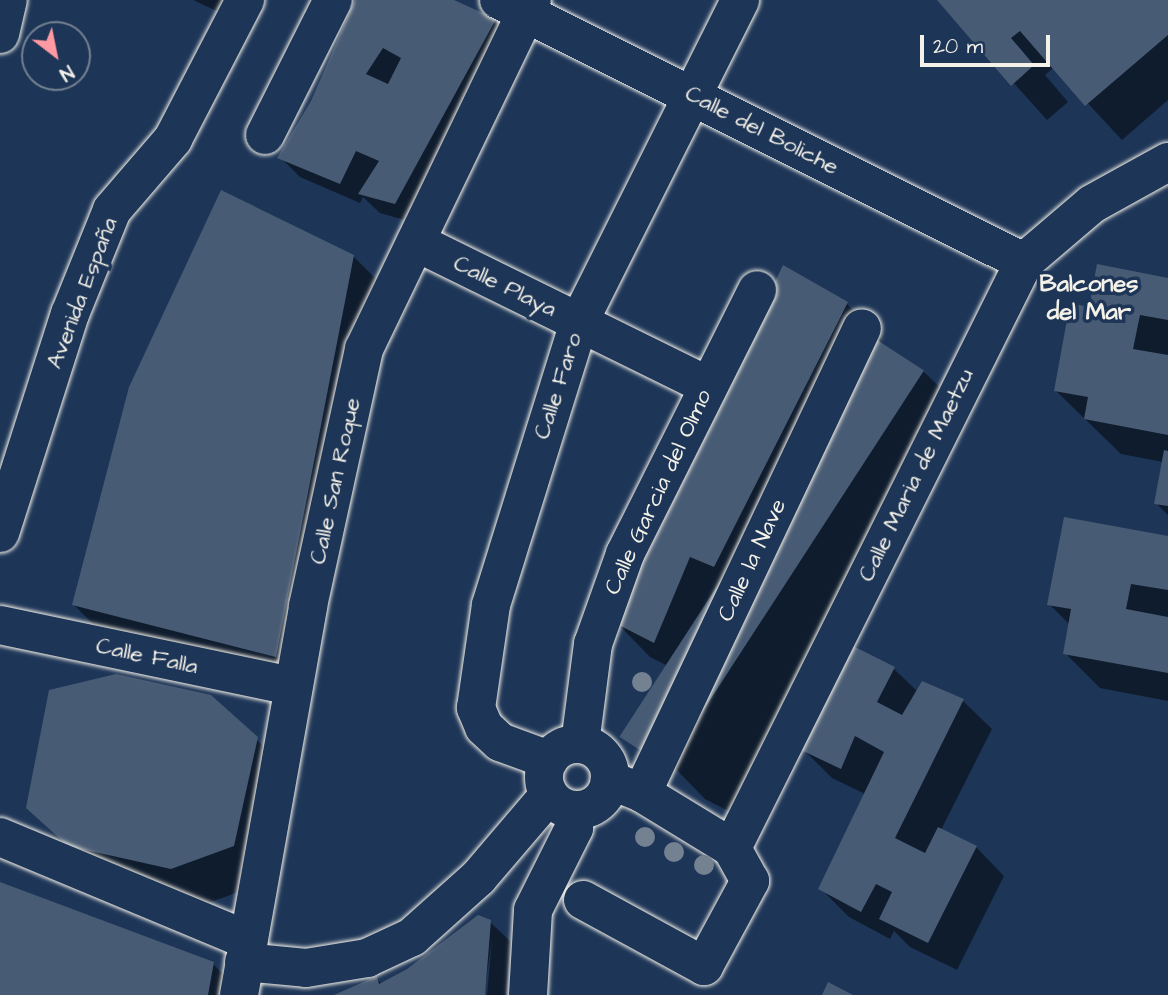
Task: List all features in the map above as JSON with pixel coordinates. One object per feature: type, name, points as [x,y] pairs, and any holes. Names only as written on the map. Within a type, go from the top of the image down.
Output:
[{"type":"street","points":[[0,34],[8,0]]},
{"type":"street","name":"Avenida España","points":[[0,533],[70,314],[112,211],[173,139],[245,0]]},
{"type":"street","points":[[265,135],[333,0]]},
{"type":"street","name":"Calle Faro","points":[[563,777],[500,742],[484,727],[476,708],[476,692],[491,605],[517,509],[579,322],[740,0]]},
{"type":"street","name":"Calle del Boliche","points":[[519,4],[694,96],[1024,262]]},
{"type":"street","name":"Calle San Roque","points":[[244,966],[293,686],[364,349],[416,242],[519,4]]},
{"type":"street","name":"Calle Maria de Maetzu","points":[[732,848],[1024,262],[1092,204],[1168,162]]},
{"type":"street","name":"Calle Playa","points":[[416,242],[707,385]]},
{"type":"street","name":"Calle Garcia del Olmo","points":[[533,911],[574,828],[563,777],[593,643],[625,554],[707,385],[757,290]]},
{"type":"street","name":"Calle la Nave","points":[[563,777],[602,798],[626,786],[862,328]]},
{"type":"street","name":"Calle Falla","points":[[0,625],[293,686]]},
{"type":"street","points":[[0,837],[244,966],[306,968],[367,958],[412,937],[478,878],[563,777]]},
{"type":"street","points":[[583,901],[704,966],[750,881],[732,848],[626,786]]},
{"type":"street","points":[[478,878],[522,898],[533,911],[528,995]]},
{"type":"building","points":[[355,0],[454,0],[496,19],[395,204],[358,194],[379,161],[356,151],[340,184],[277,158],[311,101]],"holes":[[[383,48],[401,58],[388,84],[366,74]]]},
{"type":"building","points":[[937,0],[1168,0],[1168,35],[1085,106],[1020,31],[1011,38],[1034,65],[1011,86]]},
{"type":"building","points":[[221,190],[354,255],[276,657],[72,605],[129,387]]},
{"type":"building","points":[[1097,264],[1168,278],[1168,320],[1140,315],[1133,349],[1168,355],[1168,435],[1084,419],[1088,397],[1054,391],[1070,303],[1089,307]]},
{"type":"building","points":[[783,265],[848,302],[714,567],[690,557],[654,643],[613,622]]},
{"type":"building","points":[[877,340],[924,370],[666,767],[619,737]]},
{"type":"building","points":[[1164,450],[1168,451],[1168,506],[1154,504]]},
{"type":"building","points":[[1064,517],[1168,536],[1168,590],[1131,584],[1126,609],[1168,617],[1168,673],[1063,654],[1071,609],[1047,605]]},
{"type":"building","points":[[851,645],[895,667],[877,702],[902,715],[922,681],[964,699],[895,838],[925,853],[938,827],[977,846],[928,943],[879,919],[892,892],[876,884],[861,912],[818,889],[884,752],[855,736],[841,769],[801,750]]},
{"type":"building","points":[[116,674],[211,695],[258,737],[234,846],[171,869],[68,846],[26,808],[49,690]]},
{"type":"building","points":[[0,882],[214,962],[208,995],[0,995]]},
{"type":"building","points":[[478,915],[491,920],[485,995],[334,995],[377,976],[379,984],[407,969]]},
{"type":"building","points":[[828,982],[853,995],[822,995]]},
{"type":"district","name":"Balcones del Mar","points":[[1089,299]]}]
